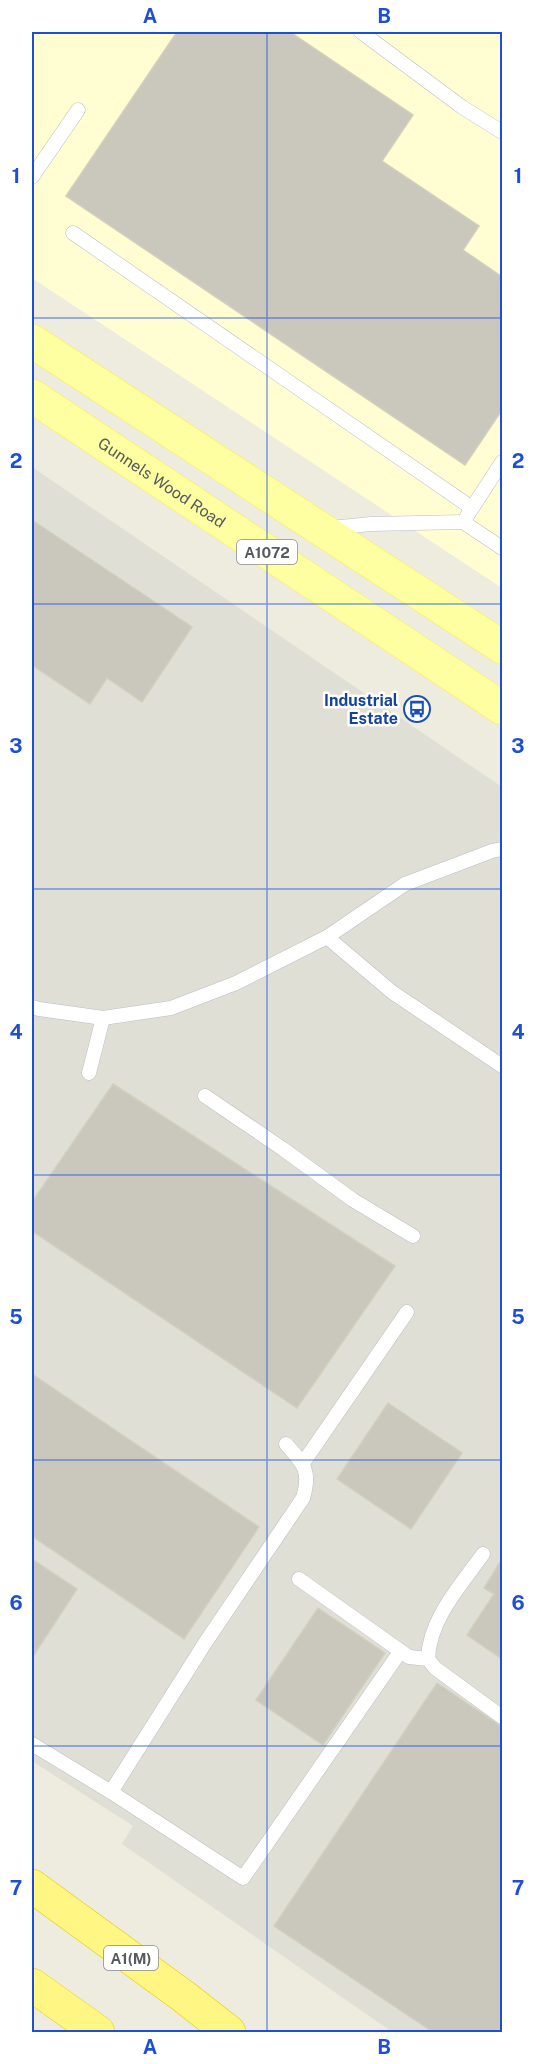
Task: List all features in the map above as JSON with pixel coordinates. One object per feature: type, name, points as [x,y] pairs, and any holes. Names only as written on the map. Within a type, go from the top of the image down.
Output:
[{"type":"highway","name":"A1(M)","points":[[32,1886],[229,2032]]},
{"type":"highway","points":[[32,1985],[98,2032]]},
{"type":"main road","name":"A1072","points":[[32,341],[502,647]]},
{"type":"main road","name":"Gunnels Wood Road","points":[[32,396],[502,708]]},
{"type":"lane","points":[[360,32],[462,107],[502,132]]},
{"type":"lane","points":[[32,177],[78,110]]},
{"type":"lane","points":[[73,233],[472,508]]},
{"type":"lane","points":[[463,522],[502,462]]},
{"type":"lane","points":[[320,530],[370,524],[463,522],[502,548]]},
{"type":"lane","points":[[32,1007],[102,1017],[171,1008],[236,983],[327,938],[405,884],[502,849]]},
{"type":"lane","points":[[327,938],[392,992],[502,1066]]},
{"type":"lane","points":[[89,1073],[102,1017]]},
{"type":"lane","points":[[205,1096],[353,1200],[412,1236]]},
{"type":"lane","points":[[303,1463],[407,1312]]},
{"type":"lane","points":[[111,1792],[205,1643],[303,1498],[308,1481],[303,1463],[285,1444]]},
{"type":"lane","points":[[483,1554],[447,1605],[428,1641],[428,1659],[435,1668],[502,1717]]},
{"type":"lane","points":[[299,1579],[409,1658],[428,1659]]},
{"type":"lane","points":[[32,1744],[111,1792],[243,1878],[400,1652]]},
{"type":"shaded area","points":[[32,32],[502,32],[502,588],[32,278]]},
{"type":"shaded area","points":[[32,467],[502,787],[502,2032],[392,2032],[122,1844],[133,1826],[32,1761]]},
{"type":"building","points":[[177,32],[290,32],[413,115],[382,161],[479,226],[463,250],[502,277],[502,410],[465,465],[66,196]]},
{"type":"building","points":[[32,520],[192,627],[142,702],[107,678],[90,704],[32,665]]},
{"type":"building","points":[[113,1084],[395,1266],[297,1408],[32,1231],[32,1202]]},
{"type":"building","points":[[32,1374],[259,1527],[184,1639],[32,1536]]},
{"type":"building","points":[[388,1403],[462,1453],[411,1529],[337,1479]]},
{"type":"building","points":[[32,1559],[77,1589],[32,1658]]},
{"type":"building","points":[[502,1559],[502,1659],[467,1635],[494,1594],[484,1588]]},
{"type":"building","points":[[318,1608],[385,1653],[323,1745],[256,1700]]},
{"type":"building","points":[[437,1683],[502,1727],[502,2032],[433,2032],[274,1926]]},
{"type":"place","name":"Industrial Estate","points":[[417,709]]}]
